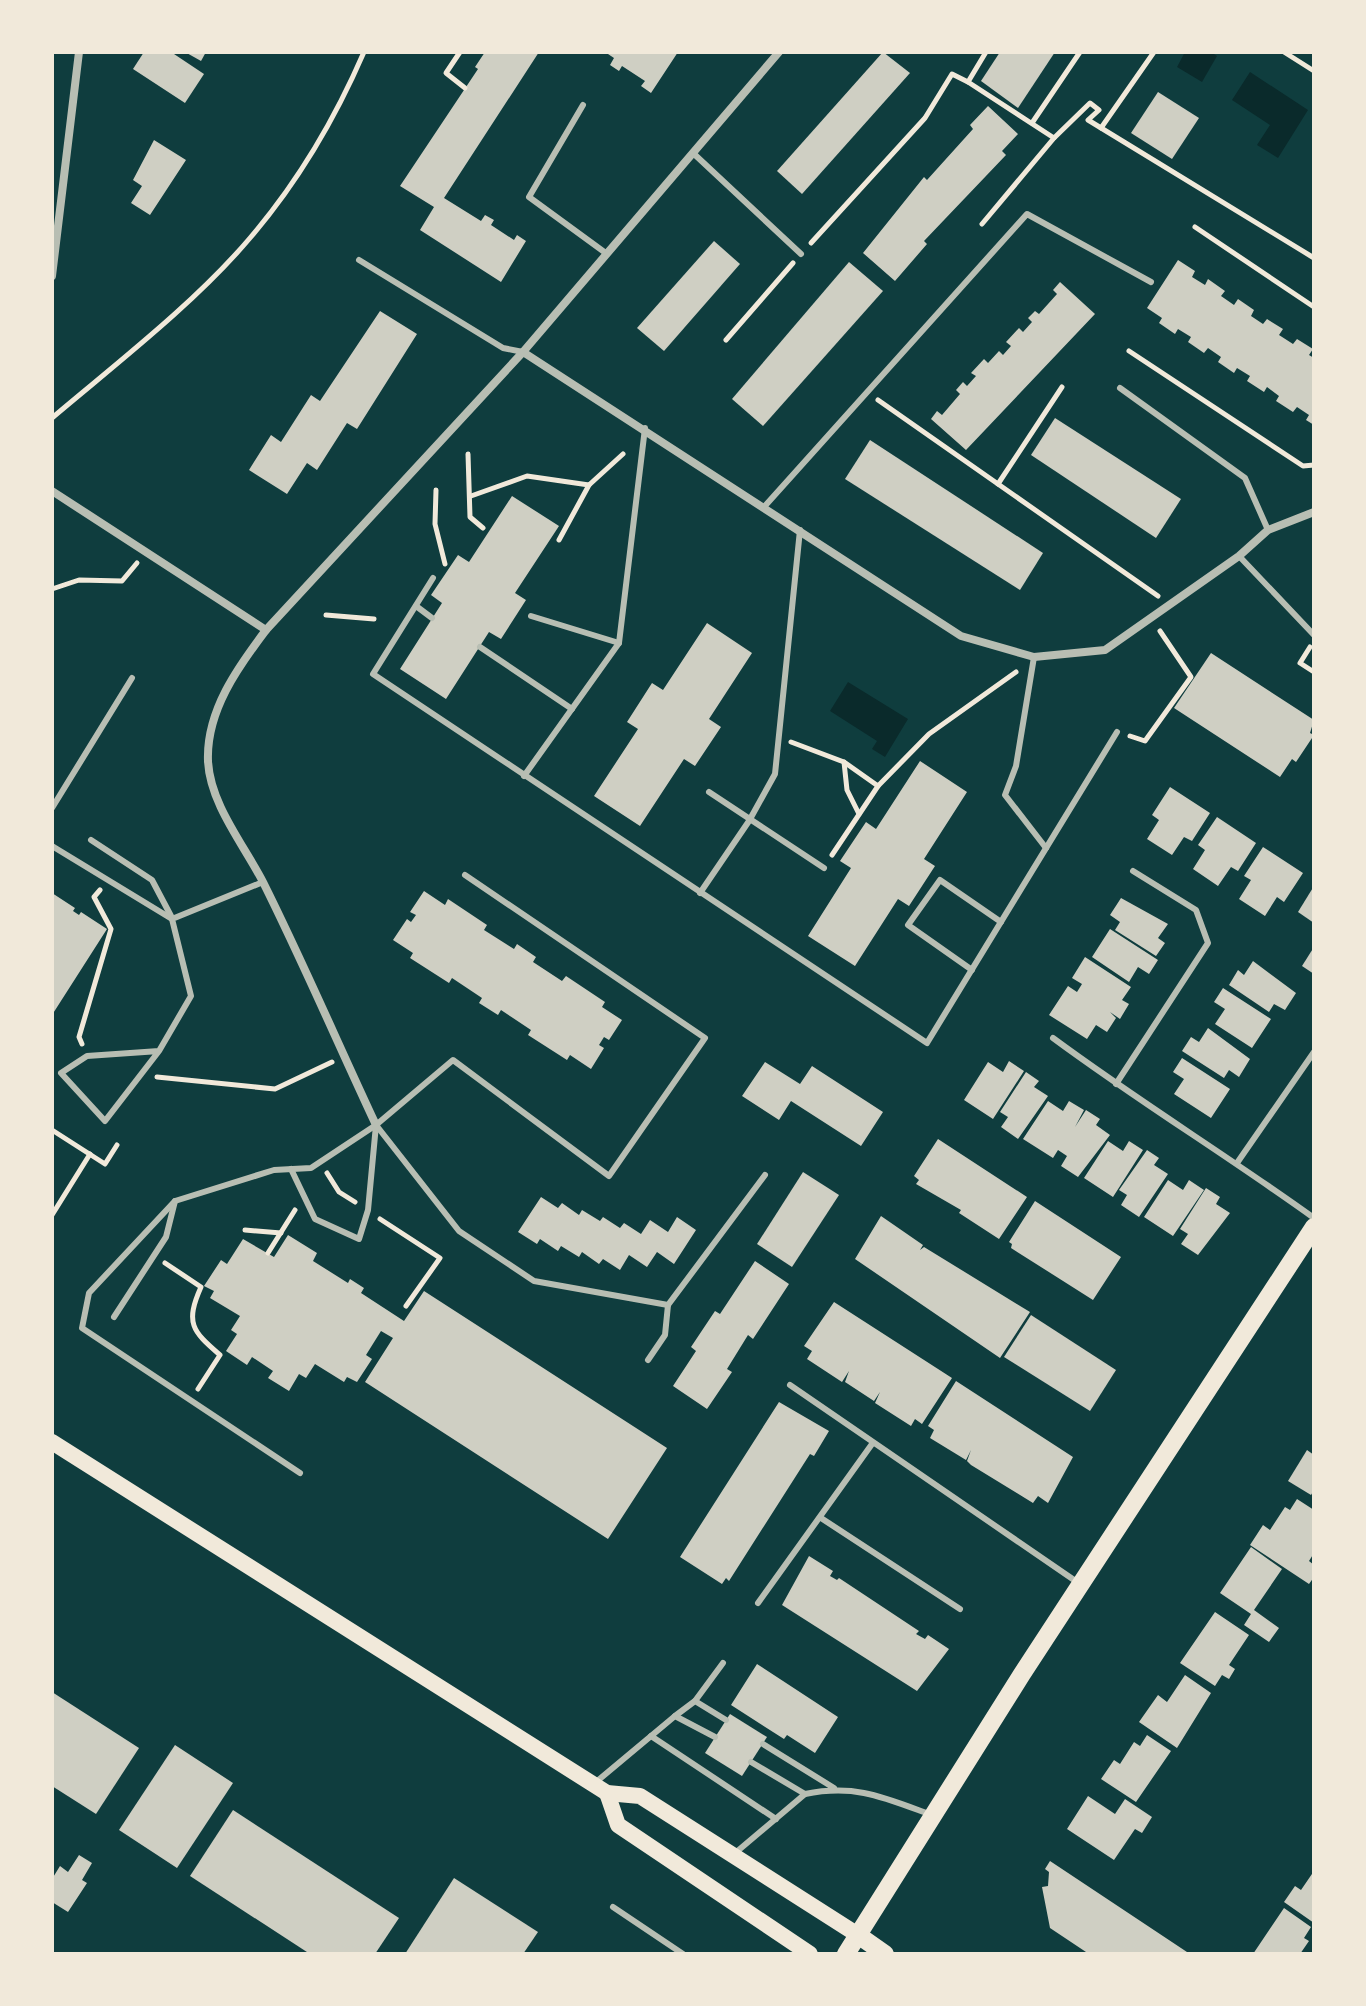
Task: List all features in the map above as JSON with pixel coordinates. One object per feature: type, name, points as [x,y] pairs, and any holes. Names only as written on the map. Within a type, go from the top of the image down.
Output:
[{"type":"main road","points":[[846,1954],[1080,1584],[1314,1227]]},
{"type":"main road","points":[[52,1442],[600,1789],[640,1796],[885,1954]]},
{"type":"main road","points":[[600,1789],[618,1825],[810,1954]]},
{"type":"street","points":[[52,276],[79,52]]},
{"type":"street","points":[[376,1125],[263,882],[220,804],[208,761],[217,710],[234,672],[266,630],[523,352],[779,52]]},
{"type":"street","points":[[523,352],[645,428],[961,636],[1034,657],[1105,650],[1239,556],[1268,530],[1314,512]]},
{"type":"street","points":[[52,491],[266,630]]},
{"type":"lane","points":[[583,105],[529,197],[607,254]]},
{"type":"lane","points":[[693,153],[801,254]]},
{"type":"lane","points":[[764,507],[1027,214],[1151,282]]},
{"type":"lane","points":[[359,260],[503,348],[523,352]]},
{"type":"lane","points":[[1120,388],[1245,478],[1268,530]]},
{"type":"lane","points":[[524,776],[619,643],[645,428]]},
{"type":"lane","points":[[700,893],[749,821],[775,774],[800,530]]},
{"type":"lane","points":[[1239,556],[1314,638]]},
{"type":"lane","points":[[433,578],[373,674],[927,1043],[1117,732]]},
{"type":"lane","points":[[416,606],[432,618]]},
{"type":"lane","points":[[531,616],[619,643]]},
{"type":"lane","points":[[480,647],[572,709]]},
{"type":"lane","points":[[1034,657],[1016,766],[1005,795],[1046,848]]},
{"type":"lane","points":[[52,808],[132,678]]},
{"type":"lane","points":[[709,792],[824,868]]},
{"type":"lane","points":[[91,840],[152,880],[172,919],[191,996],[159,1051],[105,1121],[61,1073],[87,1056],[159,1051]]},
{"type":"lane","points":[[52,846],[172,919]]},
{"type":"lane","points":[[1116,1084],[1208,943],[1196,910],[1133,871]]},
{"type":"lane","points":[[300,1473],[82,1328],[89,1293],[175,1201],[274,1170],[311,1168],[376,1125],[453,1060],[609,1176],[705,1038],[465,875]]},
{"type":"lane","points":[[972,970],[908,925],[940,880],[1001,922]]},
{"type":"lane","points":[[172,919],[263,882]]},
{"type":"lane","points":[[1053,1038],[1314,1218]]},
{"type":"lane","points":[[1237,1163],[1314,1052]]},
{"type":"lane","points":[[291,1169],[315,1219],[359,1239],[368,1210],[376,1125]]},
{"type":"lane","points":[[376,1125],[459,1231],[534,1281],[668,1305]]},
{"type":"lane","points":[[648,1360],[665,1335],[668,1305],[765,1175]]},
{"type":"lane","points":[[114,1317],[166,1237],[175,1201]]},
{"type":"lane","points":[[790,1385],[1080,1584]]},
{"type":"lane","points":[[758,1603],[872,1444]]},
{"type":"lane","points":[[821,1518],[960,1609]]},
{"type":"lane","points":[[600,1789],[651,1736],[695,1701],[723,1663]]},
{"type":"lane","points":[[695,1701],[726,1720]]},
{"type":"lane","points":[[675,1716],[715,1737]]},
{"type":"lane","points":[[651,1736],[776,1819]]},
{"type":"lane","points":[[763,1744],[834,1788]]},
{"type":"lane","points":[[751,1762],[805,1794]]},
{"type":"lane","points":[[732,1855],[805,1794],[834,1788],[865,1790],[934,1815]]},
{"type":"lane","points":[[613,1907],[683,1954]]},
{"type":"path","points":[[52,418],[153,332],[250,239],[322,140],[364,52]]},
{"type":"path","points":[[460,52],[446,73],[465,88]]},
{"type":"path","points":[[968,82],[986,52]]},
{"type":"path","points":[[1032,123],[1080,52]]},
{"type":"path","points":[[1101,128],[1154,52]]},
{"type":"path","points":[[1284,52],[1314,71]]},
{"type":"path","points":[[726,340],[925,118],[952,74],[1054,138]]},
{"type":"path","points":[[982,224],[1054,138],[1090,103],[1099,110],[1088,120],[1314,258]]},
{"type":"path","points":[[1195,227],[1314,307]]},
{"type":"path","points":[[1129,351],[1303,466],[1314,465]]},
{"type":"path","points":[[998,484],[1062,387]]},
{"type":"path","points":[[867,392],[1170,604]]},
{"type":"path","points":[[468,454],[470,517],[483,528]]},
{"type":"path","points":[[559,540],[589,485],[623,454]]},
{"type":"path","points":[[471,496],[527,476],[589,485]]},
{"type":"path","points":[[436,490],[435,524],[445,564]]},
{"type":"path","points":[[52,589],[79,580],[122,581],[145,552]]},
{"type":"path","points":[[326,615],[374,619]]},
{"type":"path","points":[[1117,732],[1145,741],[1191,677],[1151,618]]},
{"type":"path","points":[[1314,638],[1300,663],[1314,672]]},
{"type":"path","points":[[824,868],[878,786],[929,734],[1034,657]]},
{"type":"path","points":[[779,737],[844,762],[878,786]]},
{"type":"path","points":[[844,762],[847,790],[859,814]]},
{"type":"path","points":[[87,1056],[79,1037],[111,929],[94,897],[107,880]]},
{"type":"path","points":[[141,1075],[275,1089],[344,1056]]},
{"type":"path","points":[[52,1130],[105,1164],[117,1145]]},
{"type":"path","points":[[52,1215],[90,1154]]},
{"type":"path","points":[[320,1161],[339,1192],[440,1258],[406,1306]]},
{"type":"path","points":[[268,1253],[304,1196]]},
{"type":"path","points":[[245,1230],[281,1233]]},
{"type":"path","points":[[154,1256],[201,1287],[192,1309],[192,1325],[202,1340],[220,1355],[191,1400]]},
{"type":"water","points":[[1185,52],[1211,52],[1217,56],[1202,82],[1177,67]]},
{"type":"water","points":[[1250,72],[1308,110],[1278,158],[1257,145],[1270,125],[1232,100]]},
{"type":"water","points":[[848,682],[908,719],[885,757],[872,749],[877,741],[830,711]]},
{"type":"building","points":[[144,52],[171,52],[204,74],[185,103],[133,69]]},
{"type":"building","points":[[185,52],[206,52],[201,61]]},
{"type":"building","points":[[485,52],[539,52],[444,198],[481,221],[485,215],[494,220],[491,225],[514,240],[517,235],[526,241],[501,282],[420,230],[434,207],[400,186],[478,69],[475,67]]},
{"type":"building","points":[[605,52],[678,52],[651,93],[641,86],[645,81],[622,66],[619,71],[610,65],[614,58]]},
{"type":"building","points":[[883,52],[910,73],[802,194],[777,171]]},
{"type":"building","points":[[1000,52],[1055,52],[1018,108],[981,81]]},
{"type":"building","points":[[1158,92],[1199,118],[1172,159],[1131,133]]},
{"type":"building","points":[[988,106],[1018,134],[1002,151],[1006,155],[924,241],[927,244],[895,281],[863,253],[924,177],[927,180],[973,129],[970,125]]},
{"type":"building","points":[[154,140],[186,160],[150,215],[131,203],[142,186],[133,180]]},
{"type":"building","points":[[714,241],[740,264],[664,351],[637,328]]},
{"type":"building","points":[[1178,260],[1195,271],[1192,277],[1205,285],[1208,279],[1225,291],[1221,296],[1234,305],[1238,299],[1254,310],[1251,316],[1263,324],[1267,319],[1283,329],[1279,335],[1293,344],[1297,339],[1313,349],[1309,355],[1314,358],[1314,425],[1306,420],[1309,415],[1297,407],[1293,412],[1276,401],[1279,396],[1267,387],[1264,392],[1247,381],[1250,376],[1237,368],[1234,373],[1218,362],[1221,357],[1208,348],[1204,353],[1188,342],[1191,337],[1178,329],[1175,334],[1159,323],[1162,318],[1147,308]]},
{"type":"building","points":[[849,262],[883,291],[763,426],[732,399]]},
{"type":"building","points":[[1060,282],[1095,314],[966,450],[931,419],[937,411],[942,415],[960,394],[956,390],[963,382],[967,386],[976,376],[971,373],[984,359],[988,363],[999,351],[1003,355],[1011,346],[1006,342],[1019,328],[1023,332],[1032,322],[1028,318],[1035,311],[1039,314],[1057,294],[1053,290]]},
{"type":"building","points":[[380,311],[417,334],[357,429],[347,423],[317,470],[307,463],[287,494],[249,470],[271,435],[281,442],[311,395],[320,401]]},
{"type":"building","points":[[1055,418],[1181,499],[1156,538],[1031,455]]},
{"type":"building","points":[[870,440],[1043,553],[1020,590],[845,479]]},
{"type":"building","points":[[512,496],[559,526],[515,593],[526,600],[501,639],[489,632],[446,699],[400,669],[442,603],[431,595],[458,555],[469,562]]},
{"type":"building","points":[[707,623],[752,653],[709,719],[721,727],[695,766],[684,759],[640,826],[594,796],[638,729],[627,722],[652,683],[663,690]]},
{"type":"building","points":[[1211,653],[1314,720],[1310,733],[1314,735],[1296,762],[1292,759],[1280,777],[1174,708]]},
{"type":"building","points":[[920,761],[967,792],[924,859],[935,866],[909,906],[898,899],[855,966],[808,936],[851,868],[840,861],[866,822],[876,829]]},
{"type":"building","points":[[1170,787],[1210,813],[1192,841],[1184,837],[1172,855],[1147,839],[1159,820],[1152,815]]},
{"type":"building","points":[[1217,817],[1256,843],[1238,871],[1231,867],[1218,886],[1193,869],[1205,850],[1198,845]]},
{"type":"building","points":[[1263,847],[1303,873],[1284,902],[1277,897],[1265,916],[1239,899],[1251,880],[1244,876]]},
{"type":"building","points":[[1314,886],[1314,923],[1298,912]]},
{"type":"building","points":[[424,891],[445,905],[448,899],[487,925],[484,930],[514,949],[517,944],[536,957],[533,962],[562,981],[566,976],[605,1002],[602,1007],[622,1020],[609,1040],[604,1037],[599,1045],[604,1048],[591,1069],[570,1055],[567,1060],[528,1035],[531,1030],[501,1010],[498,1015],[479,1003],[482,998],[452,978],[449,983],[410,958],[413,953],[393,940],[407,919],[411,922],[416,915],[410,912]]},
{"type":"building","points":[[52,893],[75,908],[73,911],[79,915],[81,912],[107,929],[52,1015]]},
{"type":"building","points":[[1121,898],[1168,924],[1158,938],[1165,943],[1156,956],[1115,930],[1120,922],[1110,915]]},
{"type":"building","points":[[1110,929],[1158,960],[1149,974],[1138,967],[1129,982],[1092,957]]},
{"type":"building","points":[[1314,947],[1314,974],[1302,966]]},
{"type":"building","points":[[1085,957],[1131,987],[1122,1000],[1129,1004],[1120,1019],[1110,1012],[1116,1018],[1107,1032],[1096,1025],[1087,1039],[1049,1015],[1068,986],[1077,992],[1082,984],[1072,978]]},
{"type":"building","points":[[1253,961],[1296,993],[1285,1010],[1274,1004],[1269,1012],[1229,985],[1238,970],[1244,975]]},
{"type":"building","points":[[1223,988],[1271,1019],[1252,1048],[1215,1024],[1225,1009],[1214,1002]]},
{"type":"building","points":[[1208,1028],[1250,1059],[1239,1077],[1229,1070],[1224,1078],[1182,1051],[1191,1037],[1199,1042]]},
{"type":"building","points":[[1182,1058],[1230,1089],[1211,1118],[1174,1094],[1184,1079],[1173,1072]]},
{"type":"building","points":[[1009,1061],[1024,1071],[993,1119],[964,1100],[988,1062],[1003,1072]]},
{"type":"building","points":[[765,1062],[800,1084],[812,1066],[883,1112],[861,1146],[791,1101],[779,1120],[742,1096]]},
{"type":"building","points":[[1026,1072],[1039,1081],[1034,1087],[1048,1096],[1018,1139],[1001,1127],[1008,1117],[1000,1112]]},
{"type":"building","points":[[1048,1101],[1063,1111],[1069,1101],[1084,1110],[1075,1127],[1086,1110],[1100,1119],[1096,1125],[1110,1135],[1078,1177],[1061,1166],[1067,1156],[1058,1150],[1053,1158],[1023,1139]]},
{"type":"building","points":[[938,1139],[1027,1197],[999,1239],[959,1213],[961,1210],[916,1184],[919,1180],[914,1176]]},
{"type":"building","points":[[1108,1141],[1123,1151],[1129,1141],[1143,1150],[1113,1197],[1084,1178]]},
{"type":"building","points":[[1147,1150],[1159,1158],[1154,1165],[1168,1174],[1139,1217],[1121,1205],[1127,1195],[1119,1190]]},
{"type":"building","points":[[803,1172],[839,1195],[792,1267],[757,1244]]},
{"type":"building","points":[[1168,1180],[1183,1190],[1189,1180],[1204,1190],[1173,1236],[1144,1217]]},
{"type":"building","points":[[1206,1188],[1220,1197],[1216,1204],[1230,1213],[1198,1255],[1181,1244],[1188,1234],[1180,1229]]},
{"type":"building","points":[[541,1197],[558,1208],[562,1203],[579,1215],[582,1210],[600,1221],[603,1217],[620,1228],[624,1223],[641,1234],[650,1220],[668,1232],[677,1217],[696,1230],[674,1264],[657,1252],[647,1267],[629,1255],[620,1270],[603,1259],[599,1264],[582,1252],[579,1257],[561,1246],[558,1251],[540,1239],[537,1244],[518,1232]]},
{"type":"building","points":[[1035,1201],[1121,1257],[1093,1300],[1011,1248],[1009,1242]]},
{"type":"building","points":[[881,1216],[923,1245],[920,1250],[924,1247],[1030,1312],[1000,1358],[855,1259]]},
{"type":"building","points":[[288,1235],[317,1253],[313,1261],[348,1283],[350,1279],[364,1288],[361,1293],[404,1321],[424,1291],[667,1448],[608,1539],[365,1382],[393,1338],[381,1331],[366,1355],[372,1359],[357,1382],[347,1377],[344,1382],[315,1364],[306,1378],[299,1374],[289,1391],[268,1378],[273,1371],[252,1357],[247,1365],[226,1351],[237,1334],[231,1330],[240,1316],[210,1298],[214,1291],[204,1286],[221,1260],[227,1264],[243,1239],[274,1257]]},
{"type":"building","points":[[755,1261],[789,1284],[753,1339],[748,1335],[727,1369],[732,1372],[707,1409],[673,1386],[696,1351],[691,1347],[715,1311],[720,1314]]},
{"type":"building","points":[[834,1302],[952,1378],[922,1424],[915,1419],[911,1426],[875,1403],[880,1392],[874,1401],[845,1382],[849,1371],[842,1382],[807,1359],[812,1351],[804,1346]]},
{"type":"building","points":[[1031,1315],[1116,1370],[1090,1411],[1004,1357]]},
{"type":"building","points":[[956,1381],[1073,1457],[1048,1503],[1038,1496],[1033,1503],[971,1465],[967,1461],[971,1450],[966,1460],[930,1438],[934,1430],[928,1426]]},
{"type":"building","points":[[779,1402],[829,1431],[814,1456],[810,1454],[729,1581],[726,1578],[722,1584],[680,1557]]},
{"type":"building","points":[[1307,1450],[1314,1455],[1314,1490],[1311,1495],[1288,1481]]},
{"type":"building","points":[[1297,1499],[1314,1510],[1314,1553],[1309,1561],[1314,1565],[1314,1577],[1309,1584],[1250,1545],[1263,1525],[1270,1530],[1285,1507],[1290,1510]]},
{"type":"building","points":[[1251,1547],[1282,1569],[1254,1610],[1279,1628],[1269,1642],[1244,1625],[1251,1614],[1220,1593]]},
{"type":"building","points":[[809,1556],[833,1571],[830,1576],[839,1578],[919,1631],[916,1634],[925,1639],[928,1635],[949,1649],[917,1691],[782,1605]]},
{"type":"building","points":[[1215,1612],[1249,1635],[1229,1665],[1235,1669],[1229,1679],[1222,1675],[1215,1686],[1180,1663]]},
{"type":"building","points":[[757,1664],[838,1717],[815,1753],[787,1735],[784,1739],[731,1705]]},
{"type":"building","points":[[1185,1675],[1211,1693],[1177,1748],[1139,1722],[1158,1695],[1167,1702]]},
{"type":"building","points":[[52,1692],[139,1748],[96,1814],[52,1786]]},
{"type":"building","points":[[730,1714],[767,1737],[742,1776],[705,1753]]},
{"type":"building","points":[[1147,1735],[1171,1751],[1136,1802],[1101,1779],[1114,1760],[1120,1764],[1134,1742],[1140,1746]]},
{"type":"building","points":[[175,1745],[233,1783],[177,1868],[119,1830]]},
{"type":"building","points":[[1088,1796],[1115,1814],[1125,1799],[1152,1817],[1142,1833],[1135,1829],[1114,1860],[1067,1829]]},
{"type":"building","points":[[233,1810],[399,1918],[375,1954],[310,1954],[190,1876]]},
{"type":"building","points":[[79,1855],[92,1863],[82,1880],[87,1883],[68,1912],[52,1902],[52,1879],[60,1866],[68,1872]]},
{"type":"building","points":[[1050,1861],[1190,1954],[1089,1954],[1050,1928],[1042,1887],[1048,1886],[1049,1872],[1045,1869]]},
{"type":"building","points":[[1314,1871],[1314,1923],[1284,1902],[1295,1886],[1301,1890]]},
{"type":"building","points":[[454,1878],[538,1932],[523,1954],[405,1954]]},
{"type":"building","points":[[1284,1908],[1311,1927],[1304,1938],[1309,1941],[1300,1954],[1253,1954]]}]
